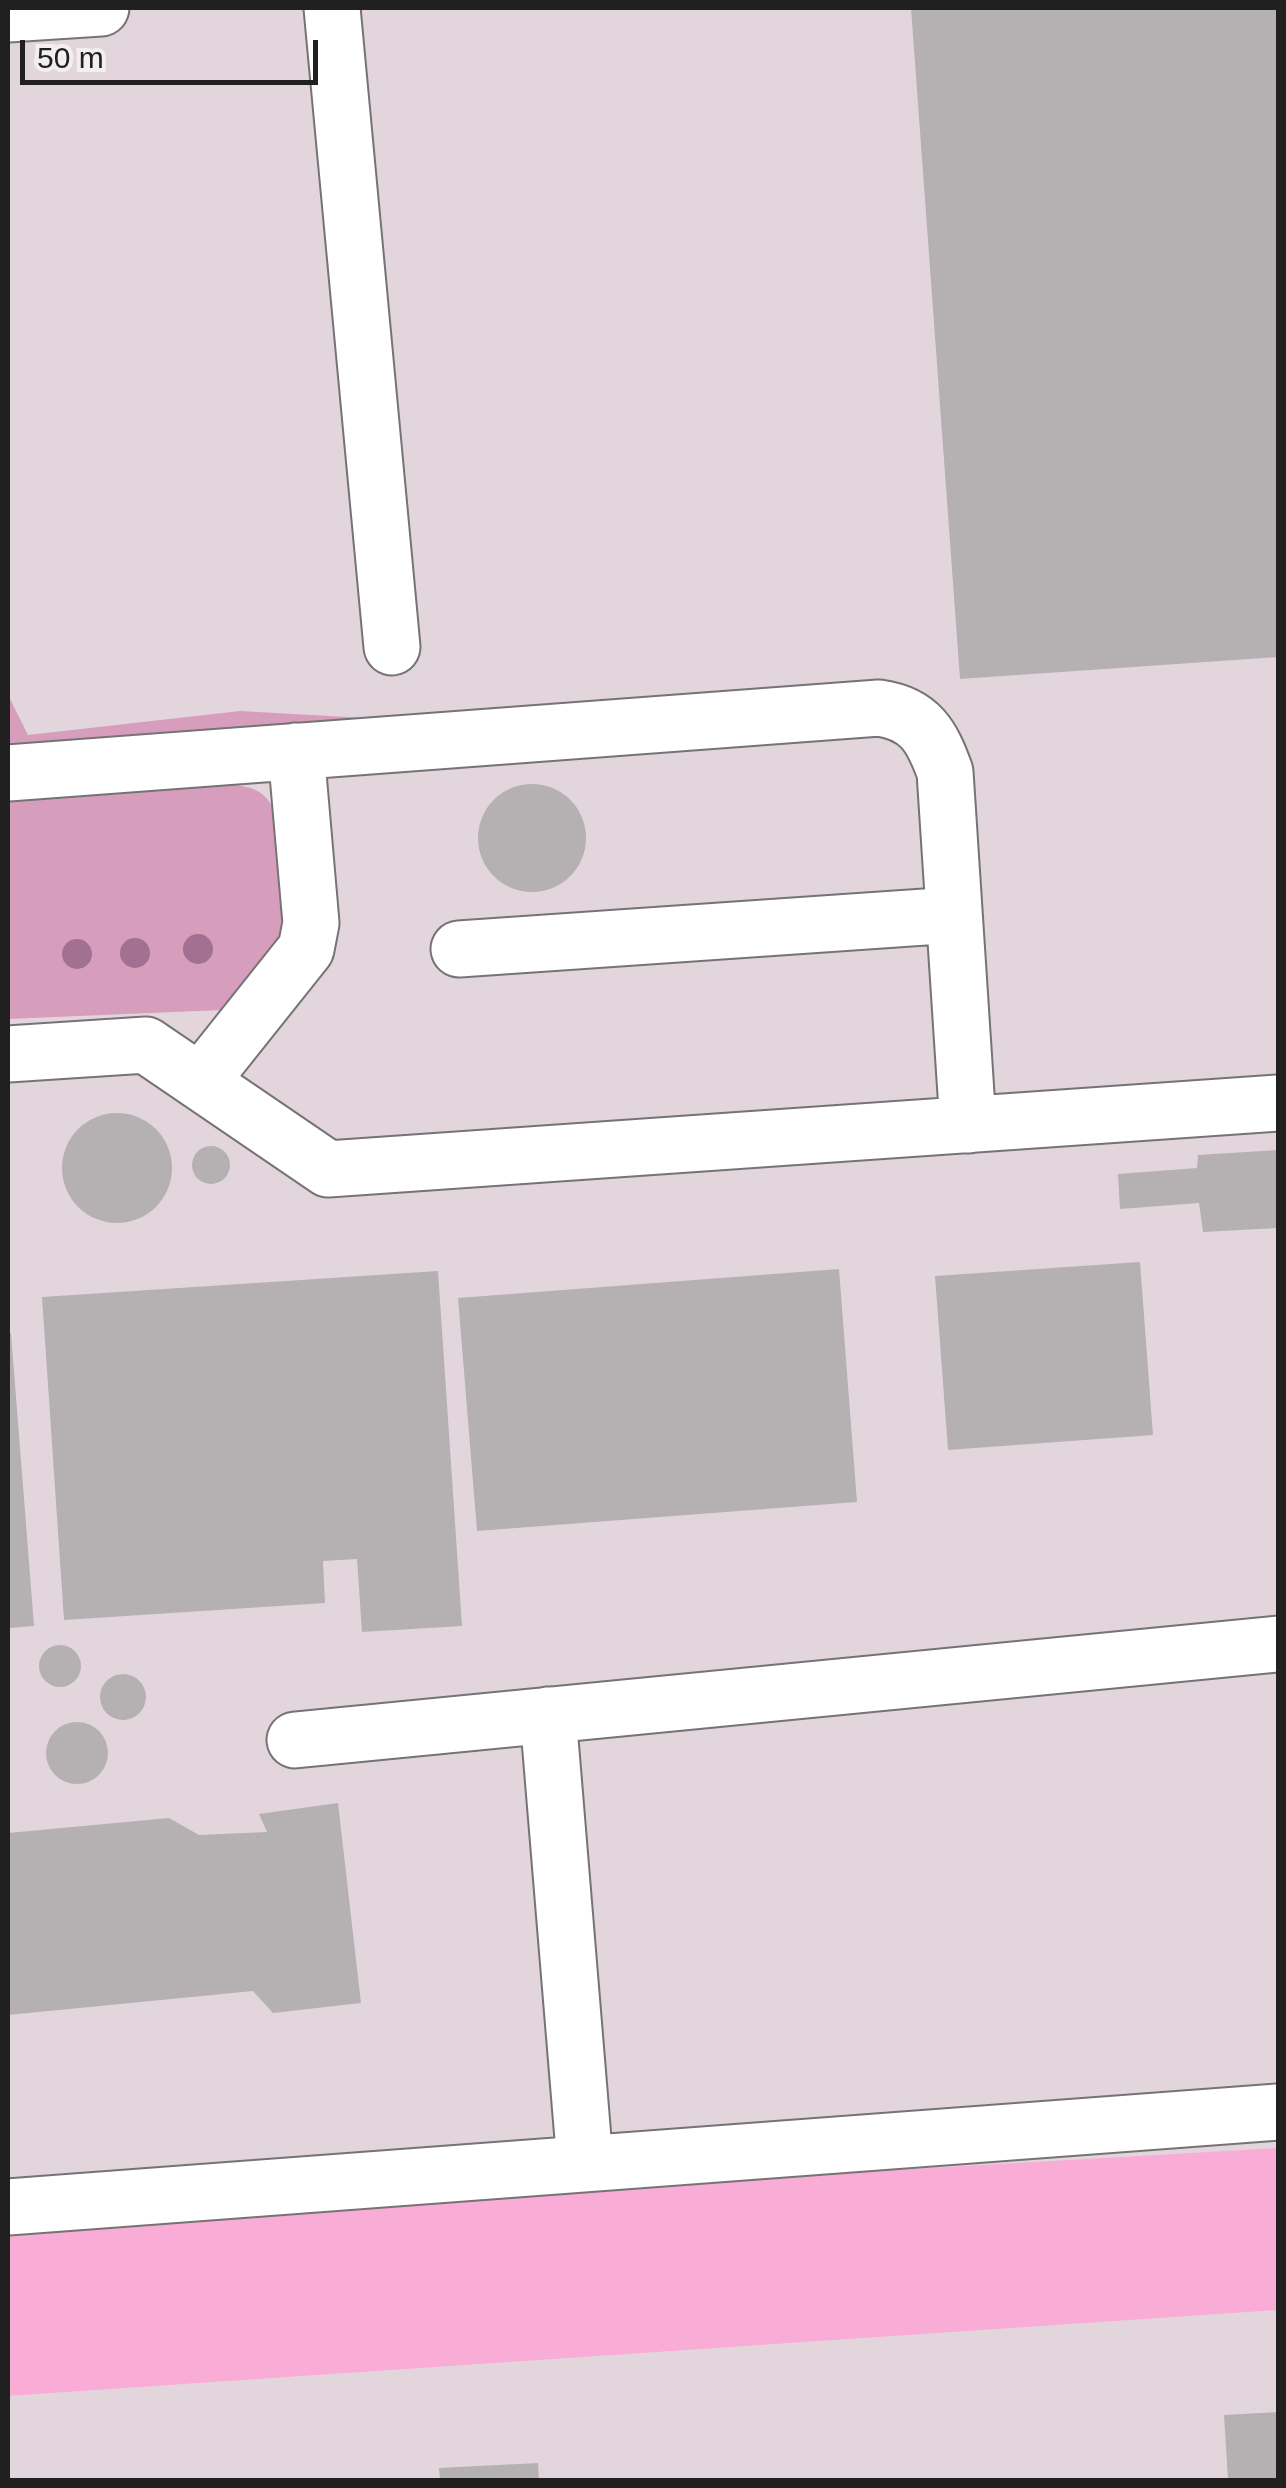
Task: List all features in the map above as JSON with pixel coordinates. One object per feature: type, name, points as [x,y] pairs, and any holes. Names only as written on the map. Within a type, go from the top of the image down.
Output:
[{"type":"lane","points":[[8,14],[101,8]]},
{"type":"lane","points":[[332,8],[392,646]]},
{"type":"lane","points":[[8,773],[879,708],[903,711],[933,740],[945,772],[968,1124]]},
{"type":"lane","points":[[200,1082],[306,949],[311,923],[296,751]]},
{"type":"lane","points":[[459,949],[954,915]]},
{"type":"lane","points":[[8,1054],[146,1045],[328,1170],[1278,1103]]},
{"type":"lane","points":[[294,1740],[1278,1644]]},
{"type":"lane","points":[[548,1715],[585,2164]]},
{"type":"lane","points":[[8,2206],[1278,2112]]},
{"type":"shaded area","points":[[8,8],[1278,8],[1278,2224],[8,2319]]},
{"type":"shaded area","points":[[8,695],[28,735],[240,711],[419,721],[8,751]]},
{"type":"shaded area","points":[[218,783],[258,791],[274,811],[282,844],[286,931],[222,1010],[8,1019],[8,802]]},
{"type":"shaded area","points":[[1278,2148],[1278,2310],[8,2396],[8,2221]]},
{"type":"shaded area","points":[[1278,2310],[1278,2480],[8,2480],[8,2396]]},
{"type":"building","points":[[911,8],[1278,8],[1278,657],[960,679]]},
{"type":"building","points":[[532,784],[553,788],[570,800],[582,817],[586,838],[582,859],[570,876],[553,888],[532,892],[511,888],[494,876],[482,859],[478,838],[482,817],[494,800],[511,788]]},
{"type":"building","points":[[117,1113],[138,1118],[156,1129],[167,1147],[172,1168],[167,1189],[156,1207],[138,1218],[117,1223],[96,1218],[78,1207],[67,1189],[62,1168],[67,1147],[78,1129],[96,1118]]},
{"type":"building","points":[[211,1146],[225,1151],[230,1165],[225,1179],[211,1184],[197,1179],[192,1165],[197,1151]]},
{"type":"building","points":[[1278,1150],[1278,1228],[1203,1232],[1199,1203],[1120,1209],[1118,1174],[1197,1168],[1198,1155]]},
{"type":"building","points":[[1140,1262],[1153,1435],[948,1450],[935,1276]]},
{"type":"building","points":[[839,1269],[857,1502],[477,1531],[458,1298]]},
{"type":"building","points":[[438,1271],[462,1626],[362,1632],[357,1559],[323,1561],[325,1603],[64,1620],[42,1297]]},
{"type":"building","points":[[8,1333],[34,1626],[8,1628]]},
{"type":"building","points":[[60,1645],[75,1651],[81,1666],[75,1681],[60,1687],[45,1681],[39,1666],[45,1651]]},
{"type":"building","points":[[123,1674],[139,1681],[146,1697],[139,1713],[123,1720],[107,1713],[100,1697],[107,1681]]},
{"type":"building","points":[[77,1722],[99,1731],[108,1753],[99,1775],[77,1784],[55,1775],[46,1753],[55,1731]]},
{"type":"building","points":[[338,1803],[361,2003],[273,2013],[253,1991],[8,2015],[8,1833],[169,1818],[199,1835],[267,1832],[259,1814]]},
{"type":"building","points":[[1278,2412],[1278,2480],[1228,2480],[1224,2415]]},
{"type":"building","points":[[538,2463],[539,2480],[440,2480],[439,2468]]}]
